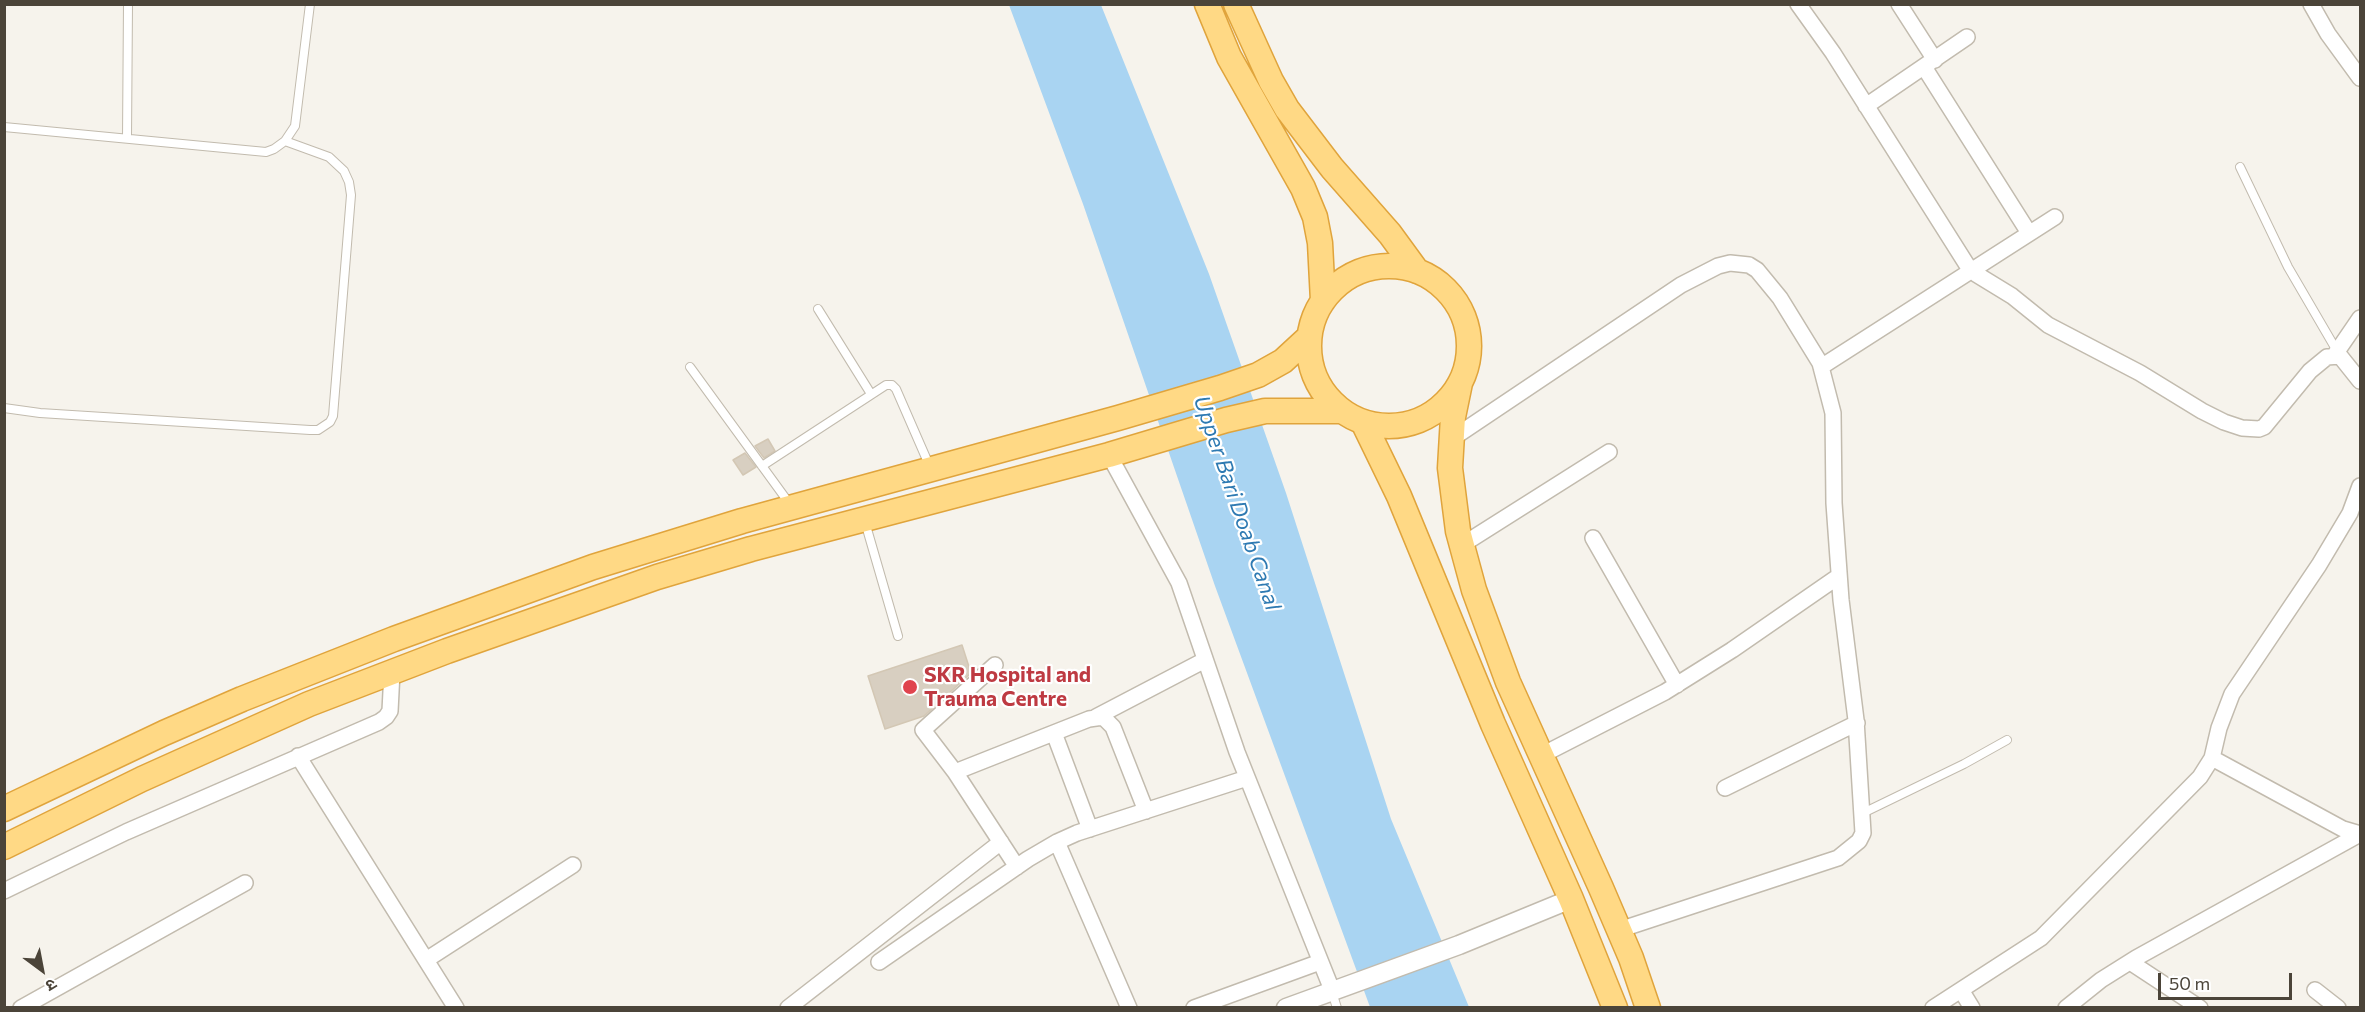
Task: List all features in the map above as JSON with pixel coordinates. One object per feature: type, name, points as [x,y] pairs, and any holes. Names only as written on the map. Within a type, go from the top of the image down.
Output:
[{"type":"highway","points":[[1206,4],[1229,57],[1303,188],[1315,217],[1320,243],[1323,301]]},
{"type":"highway","points":[[1236,4],[1271,81],[1287,109],[1332,168],[1390,234],[1417,271]]},
{"type":"highway","points":[[4,847],[142,779],[309,704],[657,577],[752,549],[865,521],[1265,411],[1352,417],[1382,426],[1401,426],[1419,420],[1436,411],[1450,399],[1468,362],[1469,339],[1464,317],[1453,298],[1437,282],[1417,271],[1400,267],[1365,270],[1349,277],[1323,301],[1309,337],[1310,358],[1316,379],[1326,397],[1352,417],[1403,505],[1493,724],[1571,899],[1615,1008]]},
{"type":"highway","points":[[4,809],[165,733],[341,659],[641,550],[1118,418],[1258,375],[1283,361],[1309,337]]},
{"type":"highway","points":[[1460,382],[1450,440],[1451,493],[1474,590],[1508,682],[1619,930],[1648,1008]]},
{"type":"street","points":[[1798,4],[1972,270],[2007,292],[2057,331],[2140,373],[2224,422],[2242,428],[2259,429],[2264,427],[2310,371],[2327,357],[2336,353],[2361,318]]},
{"type":"street","points":[[1899,4],[1930,63],[2029,233]]},
{"type":"street","points":[[2311,4],[2328,34],[2361,78]]},
{"type":"street","points":[[1866,106],[1967,37]]},
{"type":"street","points":[[1821,367],[2055,217]]},
{"type":"street","points":[[1450,440],[1681,285],[1730,262],[1749,265],[1757,270],[1780,298],[1806,337],[1821,367],[1833,413],[1834,503],[1839,576],[1857,723],[1863,833],[1859,841],[1838,858],[1619,930]]},
{"type":"street","points":[[2336,353],[2361,381]]},
{"type":"street","points":[[1118,452],[1169,562],[1247,778],[1334,999]]},
{"type":"street","points":[[1462,546],[1609,452]]},
{"type":"street","points":[[1933,1008],[2047,933],[2110,866],[2189,790],[2212,758],[2224,710],[2232,694],[2319,565],[2350,513],[2361,486]]},
{"type":"street","points":[[1593,538],[1677,685]]},
{"type":"street","points":[[1542,755],[1677,685],[1839,576]]},
{"type":"street","points":[[955,772],[1096,717],[1205,660]]},
{"type":"street","points":[[995,665],[923,730],[955,772],[1017,867]]},
{"type":"street","points":[[4,891],[126,832],[386,717],[390,711],[392,672]]},
{"type":"street","points":[[1096,717],[1103,717],[1113,727],[1146,811]]},
{"type":"street","points":[[1725,788],[1857,723]]},
{"type":"street","points":[[1054,732],[1090,829]]},
{"type":"street","points":[[298,756],[456,1008]]},
{"type":"street","points":[[2212,758],[2343,829],[2360,834]]},
{"type":"street","points":[[879,962],[1057,842],[1247,778]]},
{"type":"street","points":[[2066,1008],[2101,980],[2130,962],[2360,834]]},
{"type":"street","points":[[788,1008],[1001,842]]},
{"type":"street","points":[[1057,842],[1129,1008]]},
{"type":"street","points":[[426,960],[573,864]]},
{"type":"street","points":[[21,1008],[36,1003],[245,883]]},
{"type":"street","points":[[1286,1008],[1334,999],[1352,983],[1459,945],[1571,899]]},
{"type":"street","points":[[1194,1008],[1320,962]]},
{"type":"street","points":[[2130,962],[2200,1008]]},
{"type":"street","points":[[1961,990],[1972,1008]]},
{"type":"street","points":[[2315,990],[2337,1007]]},
{"type":"lane","points":[[127,138],[128,4]]},
{"type":"lane","points":[[4,127],[266,152],[285,141],[295,126],[310,4]]},
{"type":"lane","points":[[4,408],[40,414],[310,430],[318,430],[330,422],[333,416],[351,195],[349,182],[344,171],[329,156],[285,141]]},
{"type":"lane","points":[[2240,167],[2288,267],[2336,353]]},
{"type":"lane","points":[[818,309],[871,394]]},
{"type":"lane","points":[[690,367],[791,507]]},
{"type":"lane","points":[[762,466],[871,394],[886,385],[892,385],[896,389],[931,468]]},
{"type":"lane","points":[[865,521],[898,636]]},
{"type":"lane","points":[[1863,813],[1964,764],[2007,740]]},
{"type":"water","name":"Upper Bari Doab Canal","points":[[1009,5],[1101,5],[1209,274],[1286,493],[1391,819],[1469,1007],[1370,1007],[1215,586],[1083,204]]},
{"type":"building","points":[[768,439],[775,451],[764,458],[755,446]]},
{"type":"building","points":[[745,453],[756,467],[743,475],[733,460]]},
{"type":"building","points":[[962,645],[971,673],[924,716],[885,729],[868,676]]},
{"type":"place","name":"SKR Hospital and Trauma Centre","points":[[910,687]]}]
